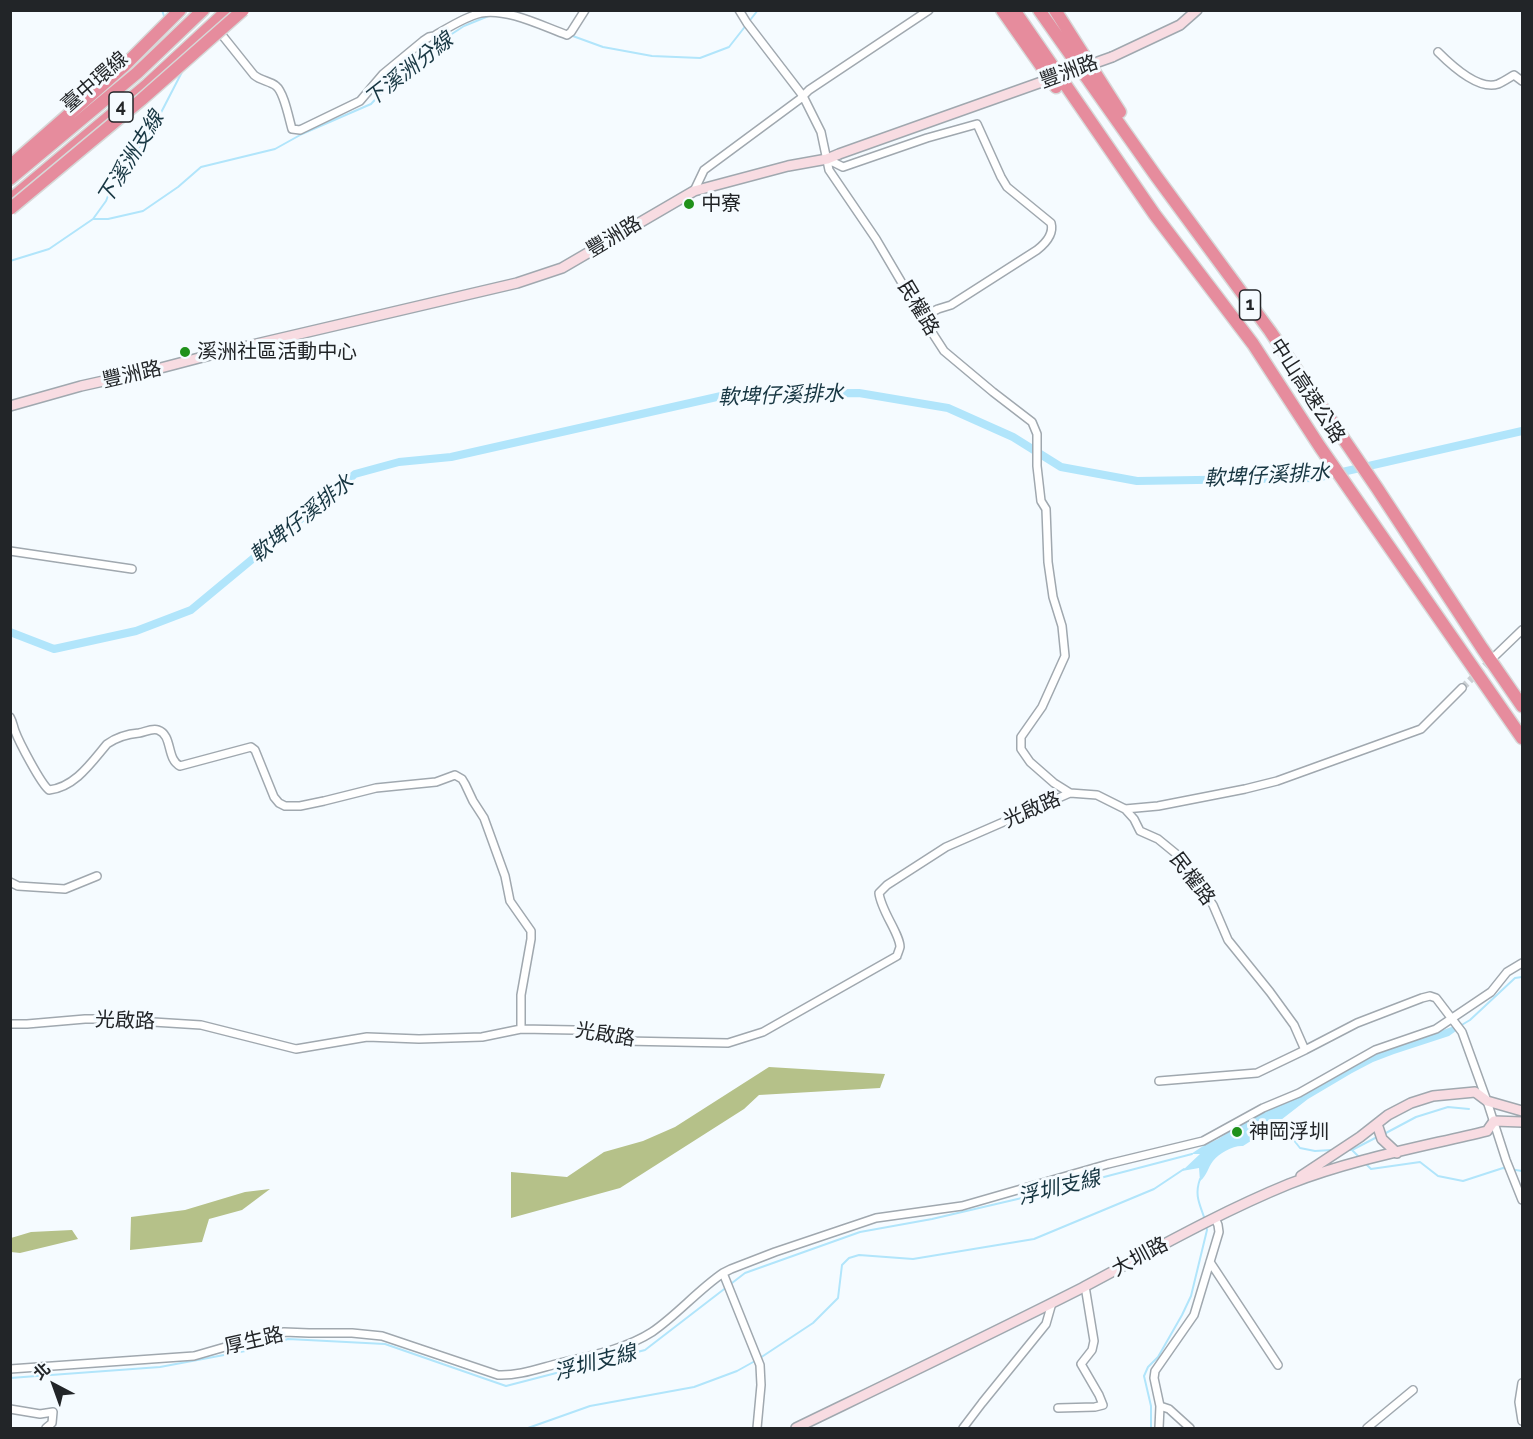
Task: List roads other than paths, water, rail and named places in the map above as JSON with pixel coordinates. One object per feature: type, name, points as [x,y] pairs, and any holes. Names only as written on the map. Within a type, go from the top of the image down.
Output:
[{"type":"highway","points":[[10,166],[124,66],[180,10]]},
{"type":"highway","name":"臺中環線","points":[[10,179],[136,73],[203,10]]},
{"type":"highway","name":"臺中環線","points":[[10,200],[148,84],[228,10]]},
{"type":"highway","points":[[10,207],[141,100],[242,10]]},
{"type":"highway","points":[[1002,10],[1140,206],[1155,215]]},
{"type":"highway","name":"中山高速公路","points":[[1014,10],[1155,215],[1253,344],[1320,447],[1522,738]]},
{"type":"highway","name":"中山高速公路","points":[[1039,10],[1156,176],[1270,331],[1522,706]]},
{"type":"highway","points":[[1055,10],[1118,108],[1156,176]]},
{"type":"street","points":[[10,207],[242,10]]},
{"type":"street","points":[[218,30],[259,80],[276,86],[280,91],[292,129],[300,130],[360,101],[383,74],[423,41],[459,22],[479,14],[506,14],[567,35],[585,10]]},
{"type":"street","name":"民權路","points":[[739,10],[803,96],[821,132],[829,170],[876,239],[944,351],[1032,423],[1036,434],[1041,501],[1046,509],[1048,562],[1053,597],[1062,626],[1065,656],[1042,707],[1021,737],[1021,749],[1029,762],[1054,783],[1071,793],[1097,795],[1125,809],[1134,819],[1140,831],[1158,839],[1180,857],[1213,905],[1228,940],[1294,1025],[1305,1050]]},
{"type":"street","points":[[694,191],[704,170],[809,90],[929,10]]},
{"type":"street","name":"豐洲路","points":[[10,406],[81,386],[517,283],[562,268],[694,191],[788,166],[827,159],[1112,57],[1180,25],[1197,10]]},
{"type":"street","points":[[1438,52],[1451,66],[1483,84],[1497,85],[1514,75],[1522,81]]},
{"type":"street","points":[[827,159],[843,167],[927,138],[977,124],[1000,177],[1007,187],[1051,223],[1051,233],[1046,242],[1037,250],[951,305],[922,317]]},
{"type":"street","points":[[10,551],[132,569]]},
{"type":"street","points":[[1496,655],[1522,630]]},
{"type":"street","points":[[1125,809],[1158,806],[1245,789],[1311,769],[1421,729],[1462,688]]},
{"type":"street","points":[[10,717],[15,733],[40,780],[49,790],[60,788],[72,781],[111,741],[125,734],[156,729],[166,738],[172,759],[180,766],[251,747],[256,753],[274,797],[285,806],[300,806],[376,788],[436,782],[458,776],[484,818],[505,876],[510,901],[531,931],[521,995],[521,1029]]},
{"type":"street","name":"光啟路","points":[[10,1023],[105,1019],[201,1025],[296,1049],[367,1037],[419,1039],[482,1037],[521,1029],[574,1030],[624,1041],[728,1043],[763,1032],[897,956],[900,948],[879,894],[887,885],[946,847],[1071,793]]},
{"type":"street","points":[[10,882],[18,886],[65,889],[97,876]]},
{"type":"street","points":[[757,1428],[761,1385],[758,1359],[723,1273],[775,1252],[876,1218],[963,1206],[1108,1164],[1203,1141],[1263,1108],[1299,1093],[1375,1050],[1454,1021],[1491,992],[1507,972],[1522,963]]},
{"type":"street","points":[[1159,1081],[1257,1073],[1357,1023],[1430,996],[1436,999],[1462,1032],[1522,1200]]},
{"type":"street","points":[[1289,1185],[1344,1147],[1379,1131],[1388,1115],[1411,1103],[1433,1096],[1475,1092],[1487,1101],[1522,1111]]},
{"type":"street","points":[[1494,1121],[1522,1122]]},
{"type":"street","name":"大圳路","points":[[796,1428],[1052,1303],[1200,1225],[1289,1185],[1364,1161],[1487,1131],[1494,1121]]},
{"type":"street","points":[[1379,1131],[1396,1153]]},
{"type":"street","points":[[1159,1428],[1160,1406],[1154,1378],[1155,1371],[1194,1315],[1219,1232],[1218,1225],[1213,1219]]},
{"type":"street","points":[[1210,1262],[1278,1365]]},
{"type":"street","name":"厚生路","points":[[10,1369],[194,1356],[284,1332],[382,1336],[492,1374],[504,1376],[574,1360],[634,1342],[660,1326],[723,1273]]},
{"type":"street","points":[[1058,1408],[1103,1405],[1081,1364],[1092,1350],[1094,1341],[1085,1286]]},
{"type":"street","points":[[963,1428],[1046,1323],[1052,1303]]},
{"type":"street","points":[[1522,1383],[1519,1402],[1522,1421]]},
{"type":"street","points":[[1367,1428],[1413,1390]]},
{"type":"street","points":[[1160,1406],[1169,1409],[1190,1428]]},
{"type":"street","points":[[10,1409],[40,1414],[53,1412],[52,1423],[46,1428]]},
{"type":"water","points":[[1454,1026],[1457,1028],[1456,1031],[1449,1036],[1373,1062],[1308,1099],[1243,1146],[1231,1148],[1219,1155],[1200,1181],[1199,1168],[1182,1171],[1200,1154],[1191,1154],[1203,1146],[1288,1099],[1305,1094],[1373,1051]]},
{"type":"waterway","name":"下溪洲支線","points":[[162,10],[165,19]]},
{"type":"waterway","name":"下溪洲分線","points":[[570,35],[603,47],[652,56],[700,58],[729,47],[758,10]]},
{"type":"waterway","name":"下溪洲分線","points":[[93,219],[108,219],[143,211],[178,187],[201,167],[275,149],[302,134],[371,104],[402,71],[438,43],[464,26],[491,15]]},
{"type":"waterway","name":"下溪洲支線","points":[[10,261],[49,249],[93,219],[106,201],[115,178],[151,132],[183,70]]},
{"type":"waterway","name":"軟埤仔溪排水","points":[[10,632],[54,649],[136,631],[191,610],[355,474],[399,462],[451,457],[730,394],[859,393],[948,408],[1013,437],[1061,467],[1137,481],[1316,478],[1522,431]]},
{"type":"waterway","points":[[1460,1026],[1470,1020],[1515,978],[1522,977]]},
{"type":"waterway","points":[[1384,1134],[1416,1117],[1448,1107],[1469,1109]]},
{"type":"waterway","points":[[1277,1119],[1300,1148],[1315,1151],[1332,1150]]},
{"type":"waterway","points":[[1352,1150],[1379,1136]]},
{"type":"waterway","points":[[1347,1150],[1352,1150],[1359,1157]]},
{"type":"waterway","name":"浮圳支線","points":[[10,1378],[160,1367],[256,1349],[288,1339],[385,1344],[506,1386],[645,1350],[745,1273],[860,1232],[932,1219],[1039,1194],[1192,1154]]},
{"type":"waterway","points":[[1365,1163],[1371,1169],[1420,1162],[1438,1176],[1463,1181],[1503,1168],[1522,1171]]},
{"type":"waterway","points":[[760,1358],[813,1323],[838,1298],[842,1265],[849,1258],[859,1255],[913,1259],[1034,1239],[1154,1189],[1184,1169]]},
{"type":"waterway","points":[[1200,1179],[1198,1195],[1205,1220]]},
{"type":"waterway","points":[[1151,1428],[1151,1406],[1144,1376],[1148,1367],[1158,1357],[1191,1296],[1207,1230],[1206,1226]]},
{"type":"waterway","points":[[528,1428],[590,1406],[694,1387],[737,1371],[755,1361]]},
{"type":"tunnel","points":[[1462,688],[1493,658]]},
{"type":"place","name":"中寮","points":[[689,204]]},
{"type":"place","name":"溪洲社區活動中心","points":[[185,352]]},
{"type":"place","name":"神岡浮圳","points":[[1237,1132]]}]
